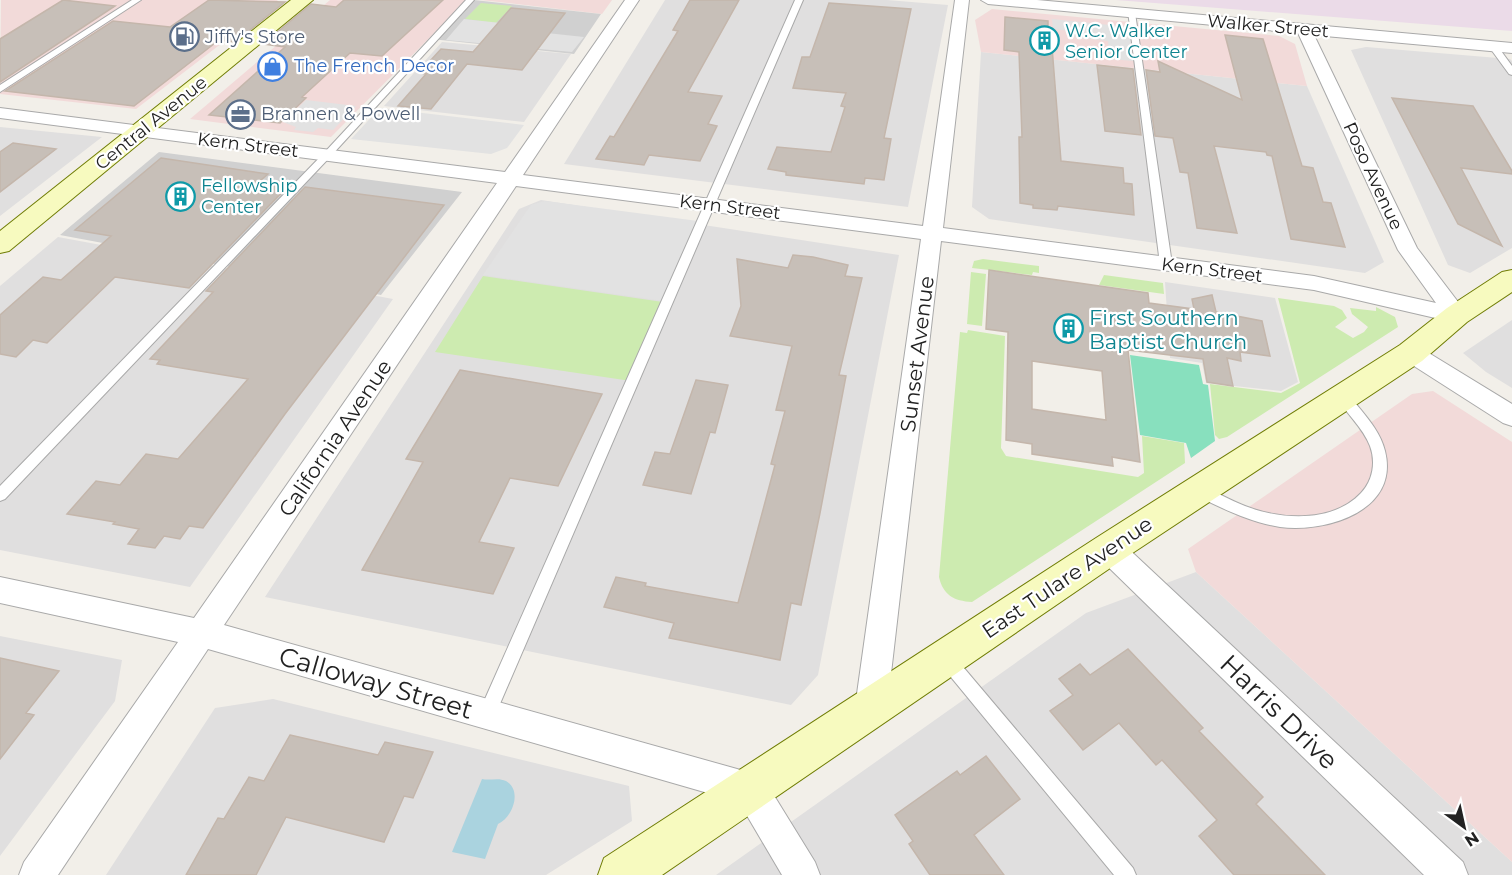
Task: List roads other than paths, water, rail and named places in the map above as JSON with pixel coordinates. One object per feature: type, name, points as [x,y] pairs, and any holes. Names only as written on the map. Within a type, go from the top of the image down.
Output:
[{"type":"street","name":"Central Avenue","points":[[0,246],[303,0]]},
{"type":"street","name":"California Avenue","points":[[37,875],[632,0]]},
{"type":"street","name":"Sunset Avenue","points":[[871,708],[962,0]]},
{"type":"street","name":"Walker Street","points":[[988,0],[1512,48]]},
{"type":"street","name":"Poso Avenue","points":[[1304,29],[1408,250],[1457,315]]},
{"type":"street","name":"Kern Street","points":[[0,113],[1314,283],[1457,315]]},
{"type":"street","name":"East Tulare Avenue","points":[[621,875],[1198,490],[1411,352],[1457,315],[1512,279]]},
{"type":"street","points":[[1411,352],[1512,416]]},
{"type":"street","name":"Harris Drive","points":[[1109,549],[1450,875]]},
{"type":"street","name":"Calloway Street","points":[[0,590],[201,633],[750,788]]},
{"type":"street","points":[[750,788],[802,875]]},
{"type":"lane","points":[[0,89],[137,0]]},
{"type":"lane","points":[[0,495],[327,155],[470,0]]},
{"type":"lane","points":[[487,714],[799,0]]},
{"type":"lane","points":[[1131,13],[1166,264]]},
{"type":"lane","points":[[1494,46],[1512,72]]},
{"type":"lane","points":[[1198,490],[1254,515],[1296,522],[1319,521],[1355,506],[1368,496],[1379,479],[1380,461],[1376,444],[1343,397]]},
{"type":"lane","points":[[945,658],[1126,875]]},
{"type":"water","points":[[482,779],[506,781],[511,785],[515,797],[508,816],[498,824],[485,859],[452,852]]},
{"type":"place","name":"Jiffy's Store","points":[[184,37]]},
{"type":"place","name":"W.C. Walker Senior Center","points":[[1044,41]]},
{"type":"place","name":"The French Decor","points":[[273,66]]},
{"type":"place","name":"Brannen & Powell","points":[[240,114]]},
{"type":"place","name":"Fellowship Center","points":[[180,196]]},
{"type":"place","name":"First Southern Baptist Church","points":[[1068,329]]}]
